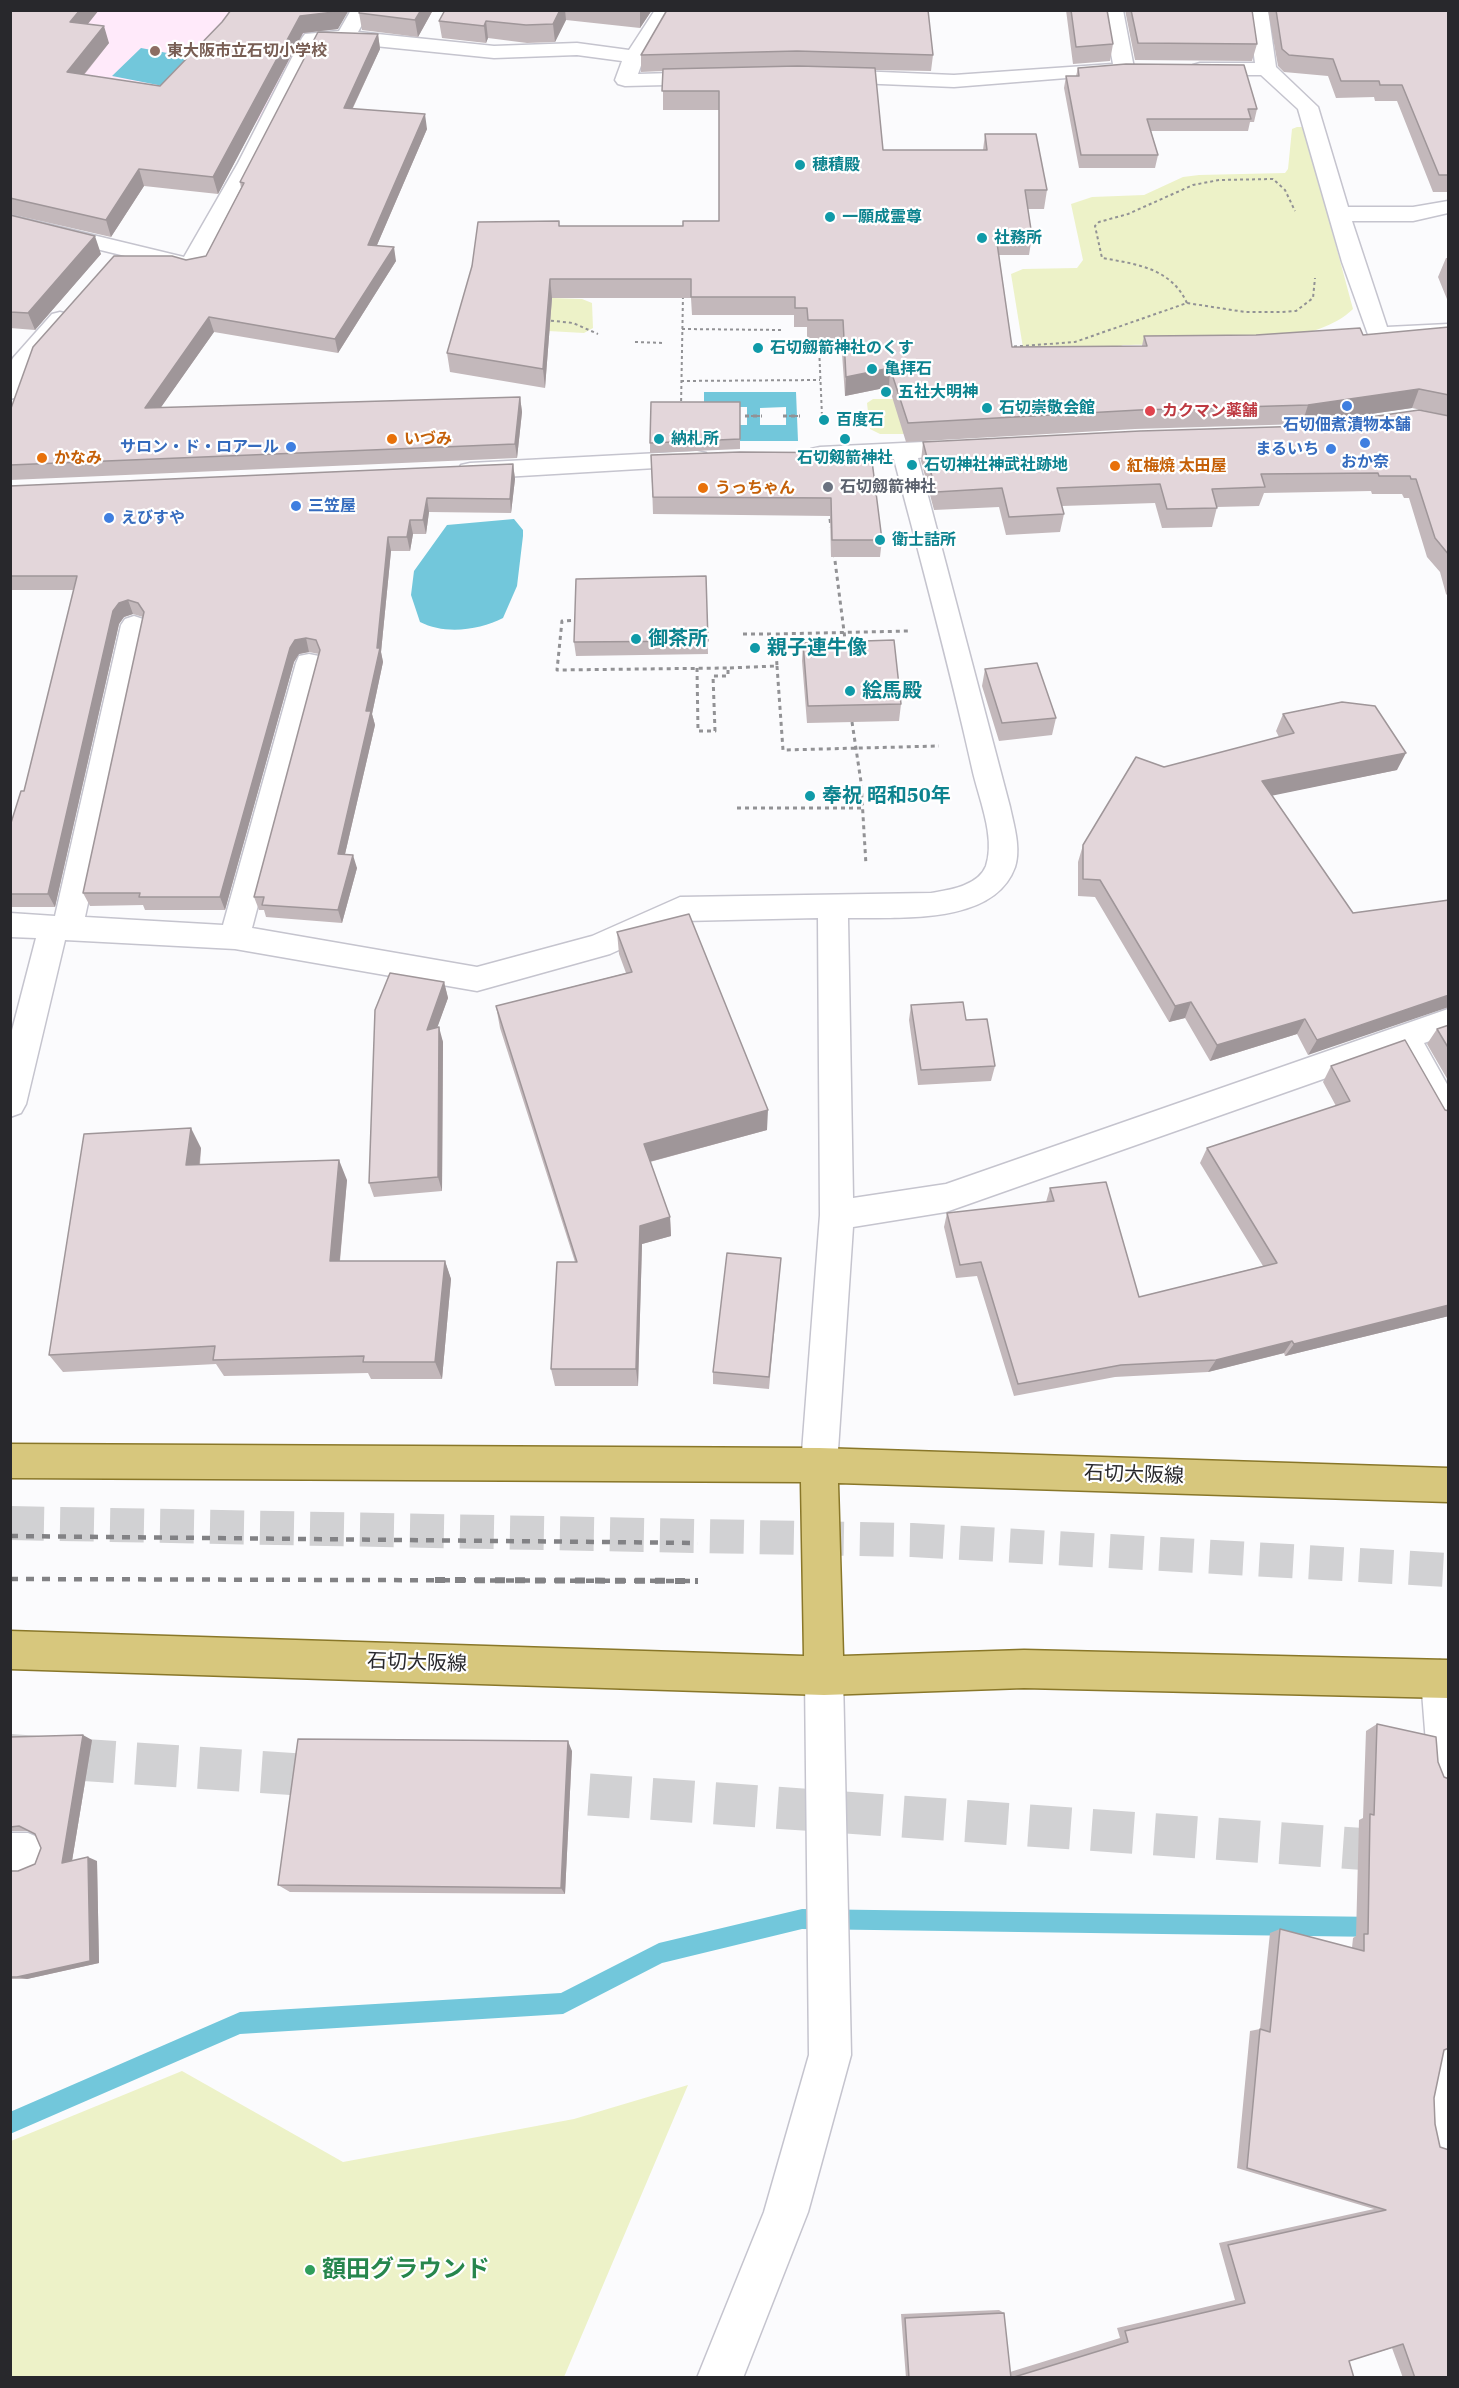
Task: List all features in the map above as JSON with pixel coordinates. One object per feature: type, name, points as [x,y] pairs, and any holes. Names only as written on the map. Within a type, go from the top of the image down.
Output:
[{"type":"main road","name":"石切大阪線","points":[[10,1461],[819,1465],[1449,1485]]},
{"type":"main road","points":[[819,1465],[824,1676]]},
{"type":"main road","name":"石切大阪線","points":[[10,1650],[824,1676],[1024,1669],[1444,1679]]},
{"type":"street","points":[[345,37],[361,10]]},
{"type":"street","points":[[665,10],[634,57],[625,80],[728,78]]},
{"type":"street","points":[[1113,10],[1124,69]]},
{"type":"street","points":[[1258,10],[1266,69],[1308,107],[1341,214],[1353,262],[1378,335],[1449,331]]},
{"type":"street","points":[[425,46],[435,28]]},
{"type":"street","points":[[10,221],[191,265],[249,163],[312,38],[345,37],[494,52],[577,49],[634,57]]},
{"type":"street","points":[[808,76],[954,81],[1146,69]]},
{"type":"street","points":[[1179,69],[1266,69]]},
{"type":"street","points":[[1341,214],[1413,214],[1449,207]]},
{"type":"street","points":[[106,268],[122,250]]},
{"type":"street","points":[[10,393],[25,358],[75,302]]},
{"type":"street","points":[[811,455],[948,449]]},
{"type":"street","points":[[10,925],[235,937],[477,979],[599,946],[680,909],[932,905],[963,898],[989,885],[1000,867],[1002,850],[997,814],[967,679],[904,452]]},
{"type":"street","points":[[449,472],[716,458]]},
{"type":"street","points":[[10,1104],[60,929],[134,625]]},
{"type":"street","points":[[235,937],[309,663]]},
{"type":"street","points":[[819,1465],[837,1215],[833,906]]},
{"type":"street","points":[[837,1215],[946,1198],[1449,1022]]},
{"type":"street","points":[[1405,1038],[1449,1114]]},
{"type":"street","points":[[720,2378],[786,2212],[830,2055],[824,1676]]},
{"type":"street","points":[[1444,1679],[1449,1769]]},
{"type":"street","points":[[1444,2131],[1449,2067]]},
{"type":"path","points":[[1187,303],[1179,283],[1162,273],[1136,264],[1102,258],[1095,226],[1099,222],[1128,214],[1193,185],[1219,180],[1273,179],[1285,190],[1295,213]]},
{"type":"path","points":[[1000,347],[1075,342],[1187,303],[1245,312],[1296,311],[1313,298],[1315,262],[1353,262]]},
{"type":"path","points":[[681,460],[683,288]]},
{"type":"path","points":[[542,320],[573,323],[598,334]]},
{"type":"path","points":[[682,329],[782,330]]},
{"type":"path","points":[[635,342],[665,343]]},
{"type":"path","points":[[832,534],[811,455],[820,380],[819,348],[852,350]]},
{"type":"path","points":[[681,381],[820,380]]},
{"type":"path","points":[[745,416],[762,416]]},
{"type":"path","points":[[783,416],[800,416]]},
{"type":"path","points":[[833,545],[846,648]]},
{"type":"path","points":[[584,620],[562,621],[557,670],[777,666]]},
{"type":"path","points":[[742,634],[916,630]]},
{"type":"path","points":[[775,634],[783,750],[943,746]]},
{"type":"path","points":[[624,669],[625,663]]},
{"type":"path","points":[[697,668],[698,731],[715,731],[713,676],[728,676],[728,668]]},
{"type":"path","points":[[852,722],[862,808],[869,905]]},
{"type":"path","points":[[737,808],[862,808]]},
{"type":"shaded area","name":"東大阪市立石切小学校","points":[[11,11],[348,11],[337,27],[310,31],[265,123],[16,72]]},
{"type":"green space","points":[[1304,127],[1353,309],[1333,323],[1307,333],[1277,339],[1245,343],[1123,345],[1112,350],[1024,354],[1011,274],[1023,269],[1077,268],[1083,260],[1071,204],[1092,197],[1144,195],[1183,177],[1285,173],[1288,169],[1292,129]]},
{"type":"green space","points":[[524,297],[582,299],[592,303],[593,328],[584,333],[530,330]]},
{"type":"green space","points":[[873,399],[908,399],[910,434],[880,434],[870,429],[867,403]]},
{"type":"green space","name":"額田グラウンド","points":[[182,2071],[343,2162],[574,2119],[688,2085],[564,2377],[11,2377],[11,2141]]},
{"type":"water","points":[[141,48],[246,68],[219,97],[112,76]]},
{"type":"water","points":[[704,392],[796,392],[798,441],[704,441]],"holes":[[[720,407],[747,407],[747,425],[719,425]],[[786,407],[786,425],[760,425],[760,408]]]},
{"type":"water","points":[[514,519],[523,530],[523,536],[517,586],[503,618],[484,626],[451,630],[420,622],[411,595],[414,571],[447,525]]},
{"type":"building","points":[[10,10],[80,10],[70,22],[104,26],[67,72],[160,86],[231,10],[335,10],[334,12],[300,16],[213,177],[139,169],[106,220],[10,198]]},
{"type":"building","points":[[360,10],[421,10],[415,20],[359,13]]},
{"type":"building","points":[[445,10],[560,10],[553,24],[526,25],[486,21],[484,26],[439,21]]},
{"type":"building","points":[[667,10],[928,10],[933,55],[797,51],[641,55]]},
{"type":"building","points":[[1071,10],[1107,10],[1113,44],[1076,47]]},
{"type":"building","points":[[1131,10],[1252,10],[1257,44],[1138,43]]},
{"type":"building","points":[[1276,10],[1449,10],[1449,175],[1439,175],[1402,85],[1380,85],[1379,81],[1341,81],[1333,59],[1289,55],[1282,49]]},
{"type":"building","points":[[318,32],[378,34],[344,108],[425,114],[368,245],[394,247],[335,339],[209,317],[145,408],[520,397],[515,444],[10,465],[10,411],[33,347],[114,256],[172,256],[186,260],[206,256],[244,183],[240,182]]},
{"type":"building","points":[[1126,64],[1244,65],[1257,109],[1248,109],[1251,119],[1147,119],[1158,155],[1081,155],[1066,76],[1079,76],[1078,68]]},
{"type":"building","points":[[798,66],[875,68],[883,150],[987,150],[985,134],[1036,134],[1047,190],[1025,190],[1032,236],[996,236],[1012,347],[1147,346],[1144,336],[1256,335],[1360,328],[1363,335],[1449,327],[1449,395],[1419,389],[1308,405],[1139,410],[908,423],[890,368],[846,377],[843,320],[808,320],[807,308],[795,308],[795,297],[691,297],[691,279],[550,279],[543,369],[447,353],[472,266],[478,222],[559,221],[559,226],[683,226],[683,221],[719,221],[719,91],[662,91],[663,69]]},
{"type":"building","points":[[10,215],[95,236],[28,313],[10,312]]},
{"type":"building","points":[[651,402],[740,402],[740,439],[650,443]]},
{"type":"building","points":[[1419,410],[1449,416],[1449,555],[1435,538],[1416,479],[1411,479],[1410,476],[1379,476],[1378,473],[1261,474],[1265,487],[1212,489],[1217,508],[1167,509],[1160,484],[1057,488],[1064,514],[1009,517],[1002,488],[936,492],[923,442],[1140,431],[1308,426]]},
{"type":"building","points":[[740,452],[871,453],[882,540],[832,540],[831,498],[653,497],[651,455]]},
{"type":"building","points":[[513,464],[510,499],[427,498],[423,520],[410,520],[407,537],[388,537],[377,648],[380,648],[366,711],[371,711],[338,854],[353,855],[338,910],[262,905],[264,897],[254,897],[320,650],[316,640],[306,638],[295,640],[290,648],[220,897],[139,897],[140,893],[83,893],[144,612],[138,603],[128,600],[119,603],[113,611],[48,894],[10,894],[10,826],[21,791],[24,791],[77,576],[10,576],[10,486]]},
{"type":"building","points":[[706,576],[708,641],[574,642],[576,579]]},
{"type":"building","name":"絵馬殿","points":[[894,640],[901,704],[808,706],[803,643]]},
{"type":"building","points":[[1037,663],[1056,718],[1002,723],[985,669]]},
{"type":"building","points":[[1342,702],[1375,706],[1406,753],[1262,781],[1353,913],[1449,900],[1449,995],[1317,1040],[1305,1019],[1217,1045],[1191,1002],[1175,1006],[1100,880],[1083,879],[1083,845],[1136,757],[1164,767],[1294,733],[1283,714]]},
{"type":"building","points":[[689,914],[768,1110],[644,1144],[670,1217],[640,1226],[636,1369],[551,1369],[557,1262],[577,1262],[496,1006],[632,972],[617,932]]},
{"type":"building","points":[[390,973],[444,982],[427,1030],[439,1027],[438,1177],[369,1183],[375,1010]]},
{"type":"building","points":[[963,1002],[966,1020],[987,1019],[995,1066],[921,1070],[911,1005]]},
{"type":"building","points":[[1449,1025],[1449,1049],[1437,1029]]},
{"type":"building","points":[[1405,1040],[1445,1110],[1449,1111],[1449,1305],[1294,1344],[1292,1341],[1216,1360],[1121,1365],[1018,1384],[981,1262],[960,1265],[947,1213],[1054,1201],[1050,1188],[1106,1182],[1139,1297],[1277,1263],[1207,1148],[1350,1101],[1331,1066]]},
{"type":"building","points":[[191,1128],[186,1165],[339,1160],[330,1261],[445,1261],[435,1362],[363,1362],[364,1356],[213,1360],[215,1346],[49,1355],[84,1134]]},
{"type":"building","points":[[727,1253],[781,1258],[769,1377],[713,1372]]},
{"type":"building","points":[[1377,1724],[1436,1737],[1438,1762],[1444,1777],[1449,1779],[1449,2048],[1444,2050],[1434,2098],[1435,2124],[1440,2147],[1449,2150],[1449,2378],[1415,2378],[1403,2344],[1349,2361],[1354,2378],[1011,2378],[1128,2342],[1125,2331],[1245,2303],[1228,2245],[1386,2210],[1247,2168],[1260,2029],[1270,2032],[1280,1929],[1364,1951],[1364,1934],[1368,1934],[1370,1814],[1374,1815]]},
{"type":"building","points":[[83,1735],[62,1863],[88,1857],[90,1961],[10,1977],[10,1871],[18,1871],[35,1864],[41,1848],[35,1834],[19,1826],[10,1827],[10,1737]]},
{"type":"building","points":[[298,1739],[568,1741],[561,1888],[278,1885]]},
{"type":"building","points":[[1004,2313],[1011,2378],[909,2378],[905,2318]]},
{"type":"waterway","points":[[10,2123],[240,2023],[563,2003],[659,1953],[802,1919],[1379,1927]]},
{"type":"tunnel","points":[[10,1523],[912,1540],[1448,1570]]},
{"type":"tunnel","points":[[10,1755],[336,1777]]},
{"type":"tunnel","points":[[526,1790],[1448,1855]]},
{"type":"railway","points":[[10,1536],[698,1543]]},
{"type":"railway","points":[[10,1579],[698,1581],[435,1580]]},
{"type":"place","name":"東大阪市立石切小学校","points":[[155,51]]},
{"type":"place","name":"穂積殿","points":[[800,165]]},
{"type":"place","name":"一願成霊尊","points":[[830,217]]},
{"type":"place","name":"社務所","points":[[982,238]]},
{"type":"place","name":"石切劔箭神社のくす","points":[[758,348]]},
{"type":"place","name":"亀拝石","points":[[872,369]]},
{"type":"place","name":"五社大明神","points":[[886,392]]},
{"type":"place","name":"石切佃煮漬物本舗","points":[[1347,406]]},
{"type":"place","name":"石切崇敬会館","points":[[987,408]]},
{"type":"place","name":"カクマン薬舗","points":[[1150,411]]},
{"type":"place","name":"百度石","points":[[824,420]]},
{"type":"place","name":"いづみ","points":[[392,439]]},
{"type":"place","name":"納札所","points":[[659,439]]},
{"type":"place","name":"石切剱箭神社","points":[[845,439]]},
{"type":"place","name":"おか奈","points":[[1365,443]]},
{"type":"place","name":"サロン・ド・ロアール","points":[[291,447]]},
{"type":"place","name":"まるいち","points":[[1331,449]]},
{"type":"place","name":"かなみ","points":[[42,458]]},
{"type":"place","name":"石切神社神武社跡地","points":[[912,465]]},
{"type":"place","name":"紅梅焼 太田屋","points":[[1115,466]]},
{"type":"place","name":"石切劔箭神社","points":[[828,487]]},
{"type":"place","name":"うっちゃん","points":[[703,488]]},
{"type":"place","name":"三笠屋","points":[[296,506]]},
{"type":"place","name":"えびすや","points":[[109,518]]},
{"type":"place","name":"衛士詰所","points":[[880,540]]},
{"type":"place","name":"御茶所","points":[[636,639]]},
{"type":"place","name":"親子連牛像","points":[[755,648]]},
{"type":"place","name":"絵馬殿","points":[[850,691]]},
{"type":"place","name":"奉祝 昭和50年","points":[[810,796]]},
{"type":"place","name":"額田グラウンド","points":[[310,2270]]}]
